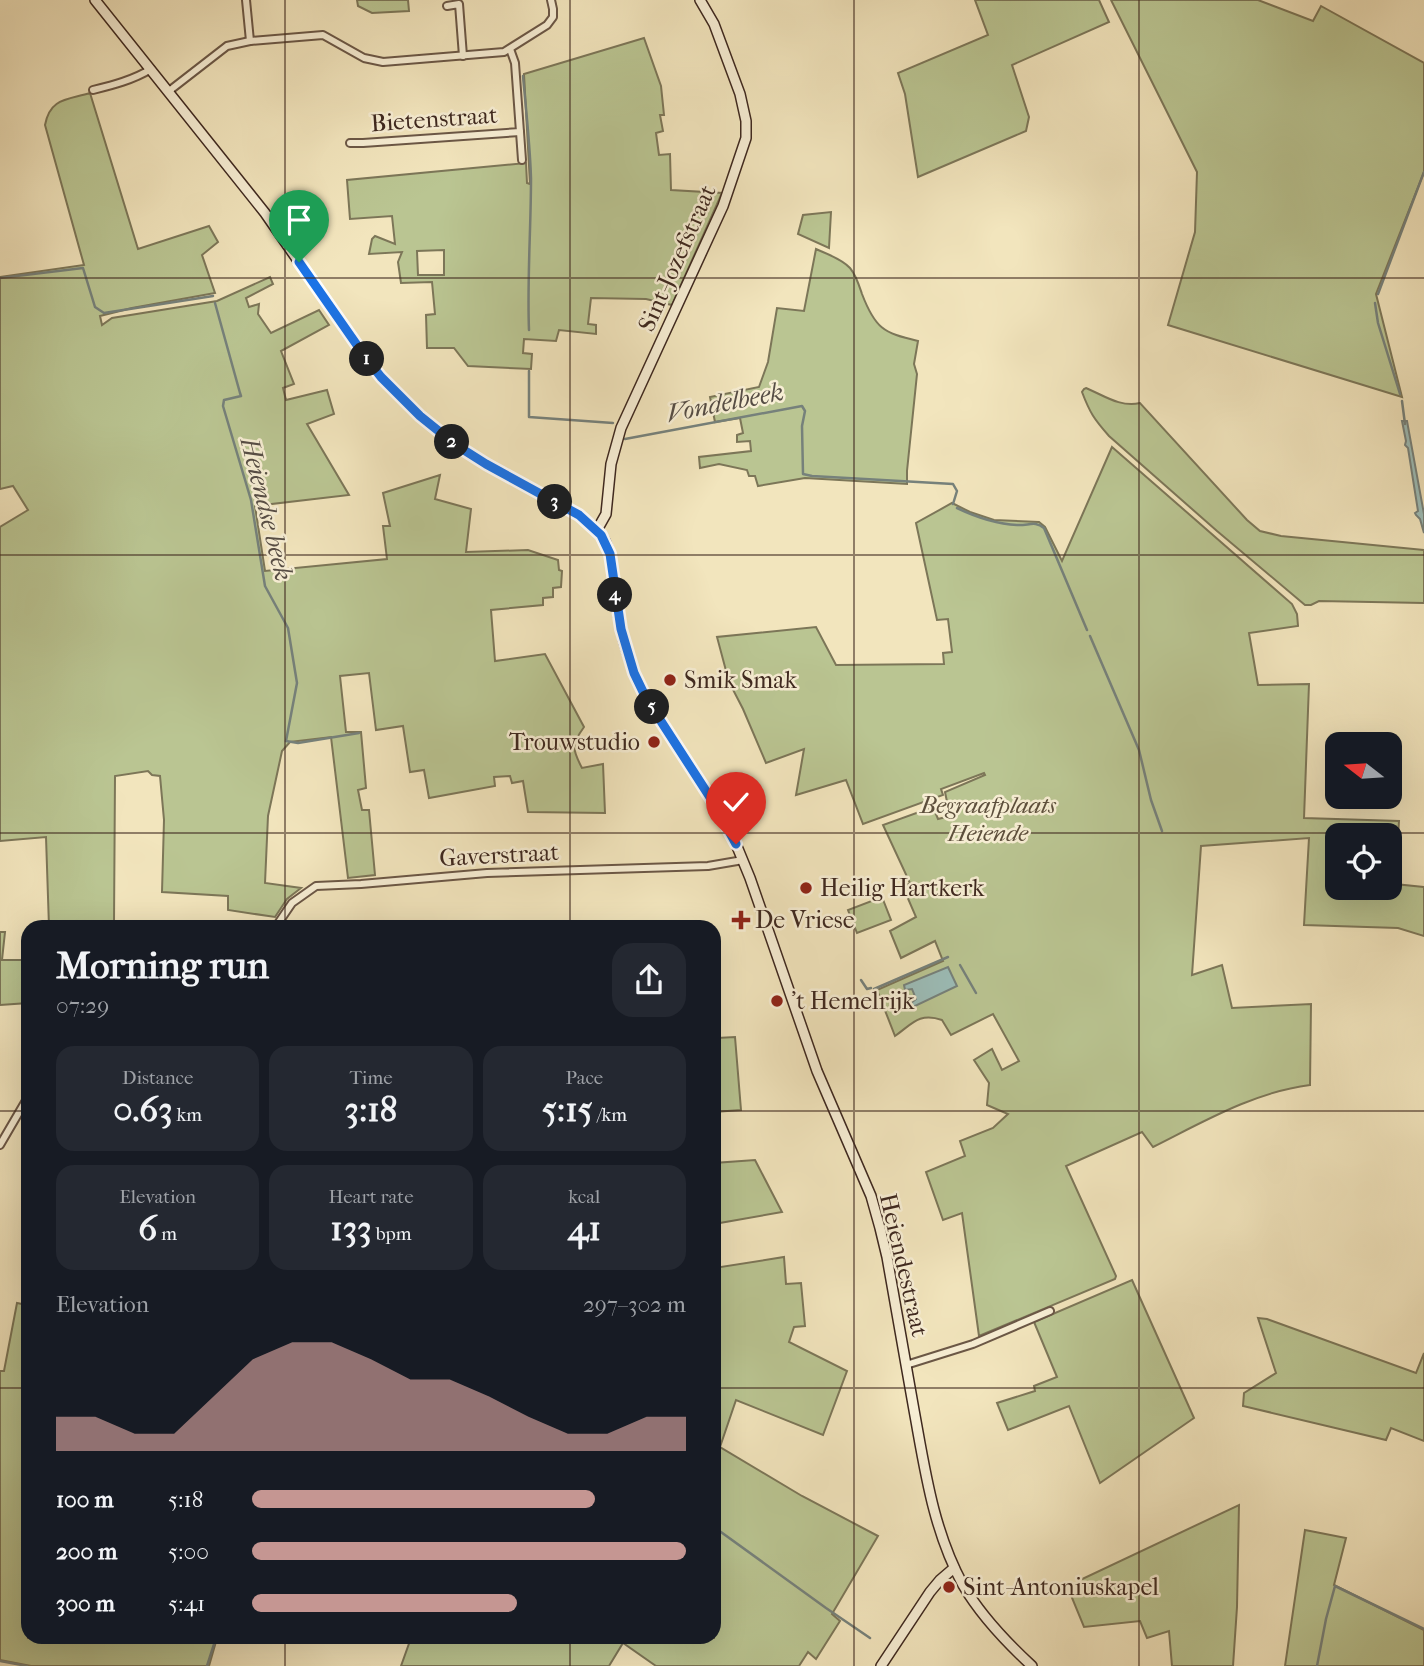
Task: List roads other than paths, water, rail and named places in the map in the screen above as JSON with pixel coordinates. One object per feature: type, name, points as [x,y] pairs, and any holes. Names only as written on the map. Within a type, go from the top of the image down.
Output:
[{"type":"main road","points":[[95,0],[265,213],[366,358],[402,399],[456,445],[579,515],[597,530]]},
{"type":"main road","name":"Sint-Jozefstraat","points":[[597,530],[606,514],[611,464],[621,428],[723,206],[746,138],[746,121],[740,94],[714,24],[700,0]]},
{"type":"main road","name":"Heiendestraat","points":[[597,530],[610,554],[621,629],[634,673],[660,721],[715,805],[743,860],[817,1071],[870,1196],[887,1257],[930,1497],[940,1534],[954,1568],[981,1612],[1004,1641],[1032,1666]]},
{"type":"main road","points":[[881,1666],[930,1592],[954,1568]]},
{"type":"street","points":[[246,0],[250,41]]},
{"type":"street","points":[[169,91],[227,46],[250,41],[323,35],[364,58],[383,62],[503,52],[547,25],[553,17],[551,0]]},
{"type":"street","points":[[447,6],[459,4],[463,56]]},
{"type":"street","name":"Bietenstraat","points":[[510,49],[515,63],[522,160]]},
{"type":"street","points":[[93,90],[116,85],[151,69]]},
{"type":"street","name":"Bietenstraat","points":[[351,143],[520,132]]},
{"type":"street","name":"Gaverstraat","points":[[280,920],[292,903],[316,886],[487,873],[708,866],[743,860]]},
{"type":"street","points":[[0,1145],[21,1109]]},
{"type":"street","points":[[906,1365],[973,1344],[1049,1311]]},
{"type":"water","points":[[1402,421],[1407,421],[1424,514],[1424,533],[1415,513],[1418,511]]},
{"type":"water","points":[[948,967],[957,986],[913,1007],[911,1003],[916,999],[912,989],[905,990],[904,985]]},
{"type":"waterway","name":"Vondelbeek","points":[[523,76],[531,178],[529,330]]},
{"type":"waterway","points":[[1378,294],[1424,172]]},
{"type":"waterway","name":"Heiendse beek","points":[[0,278],[83,268],[95,307],[104,313],[213,296]]},
{"type":"waterway","name":"Heiendse beek","points":[[215,303],[241,396],[224,400],[223,406],[251,500],[265,586],[288,628],[297,683],[286,741],[298,743],[359,733]]},
{"type":"waterway","points":[[1375,303],[1378,323],[1400,394]]},
{"type":"waterway","points":[[529,371],[529,417],[613,423]]},
{"type":"waterway","points":[[1402,401],[1405,424]]},
{"type":"waterway","name":"Vondelbeek","points":[[625,439],[802,406],[805,411],[802,426],[803,474],[953,484],[957,491],[953,504]]},
{"type":"waterway","name":"Vondelbeek","points":[[957,508],[994,522],[1034,524],[1044,528],[1087,630]]},
{"type":"waterway","points":[[1090,636],[1139,750],[1151,800],[1162,831]]},
{"type":"waterway","points":[[874,989],[948,957]]},
{"type":"waterway","points":[[960,965],[976,993]]},
{"type":"waterway","points":[[861,980],[867,989],[871,988]]},
{"type":"waterway","points":[[721,1532],[870,1638]]},
{"type":"waterway","points":[[1317,1666],[1335,1586],[1424,1629]]},
{"type":"waterway","points":[[207,1666],[214,1644]]},
{"type":"waterway","points":[[0,1661],[27,1666]]},
{"type":"place","name":"Smik Smak","points":[[670,680]]},
{"type":"place","name":"Trouwstudio","points":[[654,742]]},
{"type":"place","name":"Heilig Hartkerk","points":[[806,888]]},
{"type":"place","name":"De Vriese","points":[[741,920]]},
{"type":"place","name":"'t Hemelrijk","points":[[777,1001]]},
{"type":"place","name":"Sint-Antoniuskapel","points":[[949,1587]]},
{"type":"park label","name":"Begraafplaats Heiende","points":[[988,819]]}]
